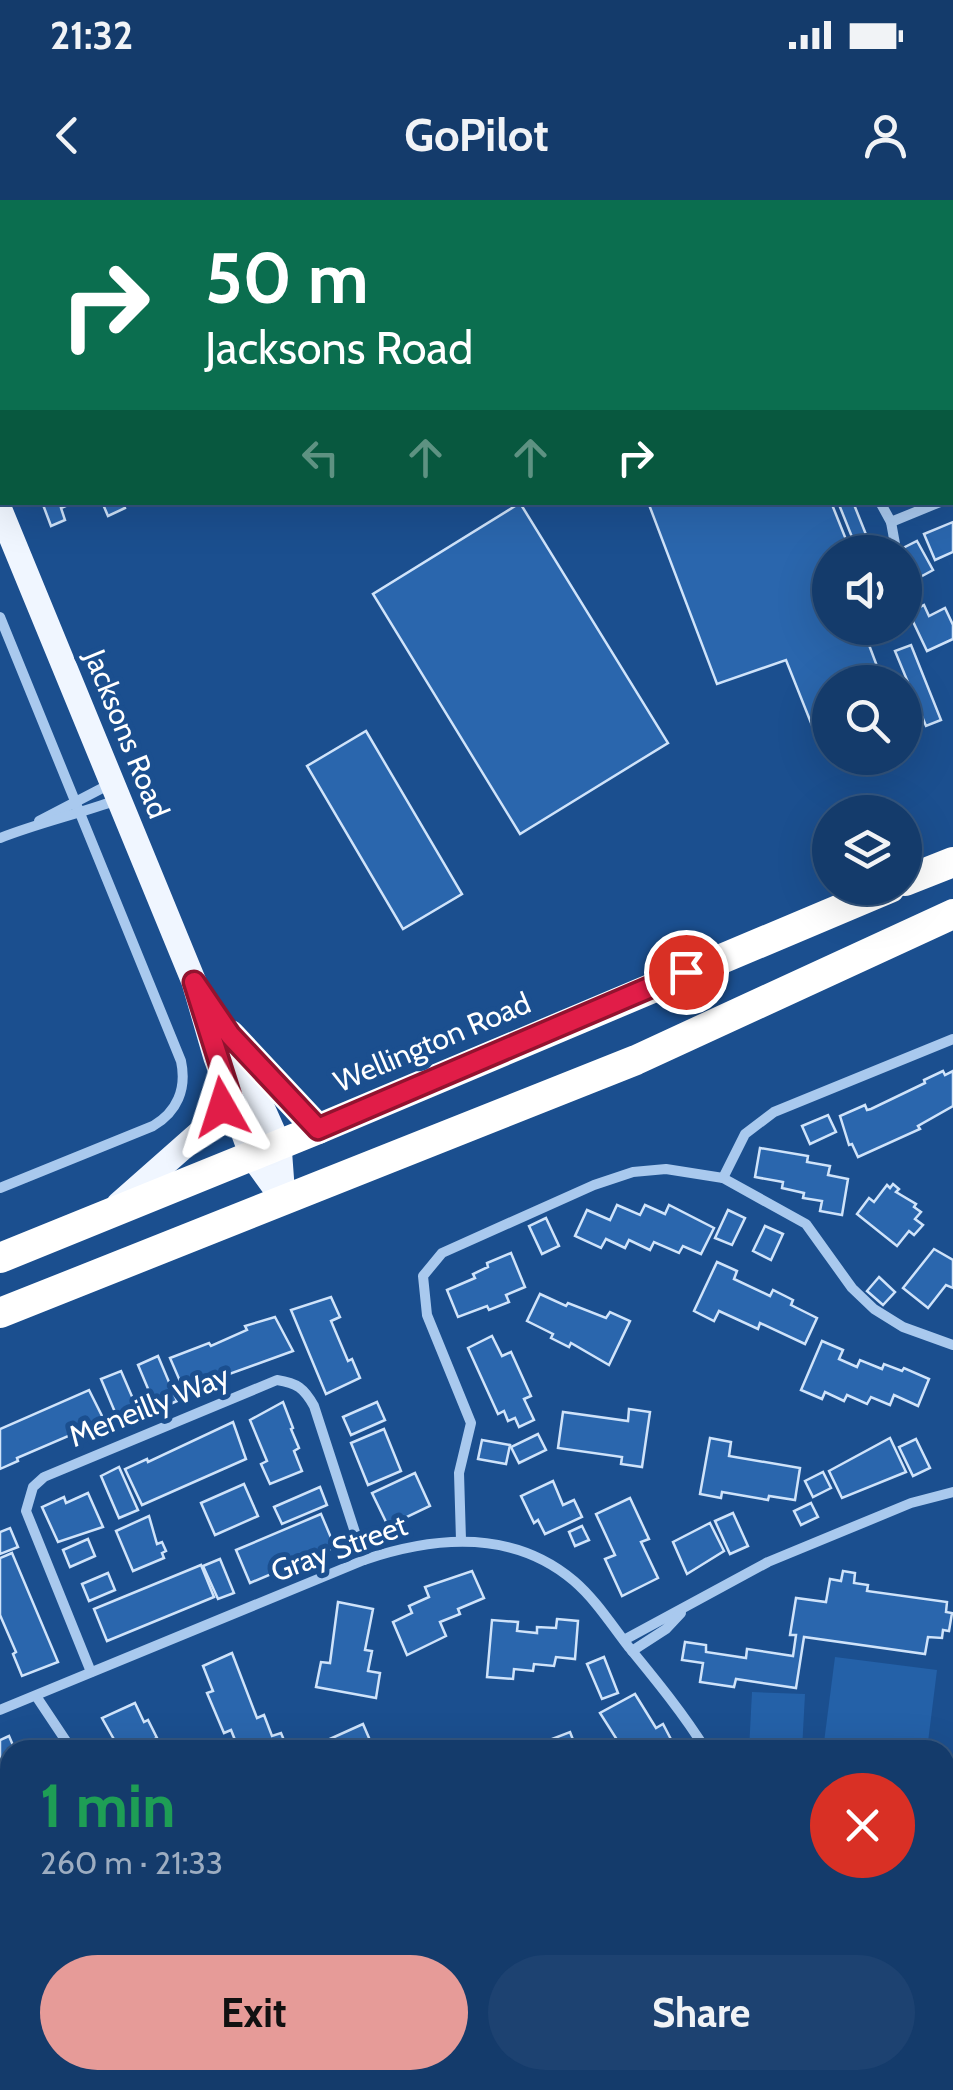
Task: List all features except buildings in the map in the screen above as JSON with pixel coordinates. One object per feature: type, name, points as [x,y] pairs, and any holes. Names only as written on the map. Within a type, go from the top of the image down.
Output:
[{"type":"highway","points":[[922,875],[953,862]]},
{"type":"highway","name":"Wellington Road","points":[[0,1258],[850,905]]},
{"type":"highway","points":[[0,1313],[636,1060],[953,914]]},
{"type":"highway","points":[[230,1035],[318,1129]]},
{"type":"main road","name":"Jacksons Road","points":[[0,510],[194,982],[230,1096],[265,1151]]},
{"type":"main road","name":"Jacksons Road","points":[[194,982],[230,1035],[283,1199]]},
{"type":"main road","points":[[104,1216],[181,1152],[230,1096]]},
{"type":"street","points":[[882,505],[893,535]]},
{"type":"street","points":[[891,522],[933,505]]},
{"type":"street","points":[[0,617],[181,1061],[183,1084],[178,1102],[153,1126],[0,1188]]},
{"type":"street","points":[[0,838],[75,800],[115,791]]},
{"type":"street","points":[[34,824],[80,814],[115,791]]},
{"type":"street","points":[[723,1178],[745,1134],[774,1112],[953,1039]]},
{"type":"street","points":[[461,1540],[459,1473],[471,1423],[427,1315],[422,1276],[442,1253],[594,1184],[633,1172],[666,1169],[723,1178],[806,1224],[852,1288],[874,1309],[903,1327],[953,1345]]},
{"type":"street","name":"Meneilly Way","points":[[91,1672],[26,1511],[33,1487],[44,1477],[277,1380],[293,1382],[304,1389],[314,1406],[364,1560]]},
{"type":"street","points":[[624,1640],[768,1562],[911,1503],[953,1492]]},
{"type":"street","name":"Gray Street","points":[[0,1710],[364,1560],[404,1547],[486,1541],[544,1561],[574,1581],[699,1740]]},
{"type":"street","points":[[632,1651],[686,1609]]},
{"type":"street","points":[[36,1696],[65,1740]]},
{"type":"shaded area","points":[[835,1657],[937,1670],[928,1740],[824,1740]]},
{"type":"shaded area","points":[[752,1692],[805,1694],[803,1740],[750,1740]]},
{"type":"route","points":[[222,1107],[230,1096],[194,982],[230,1035],[318,1129],[686,972]]}]
